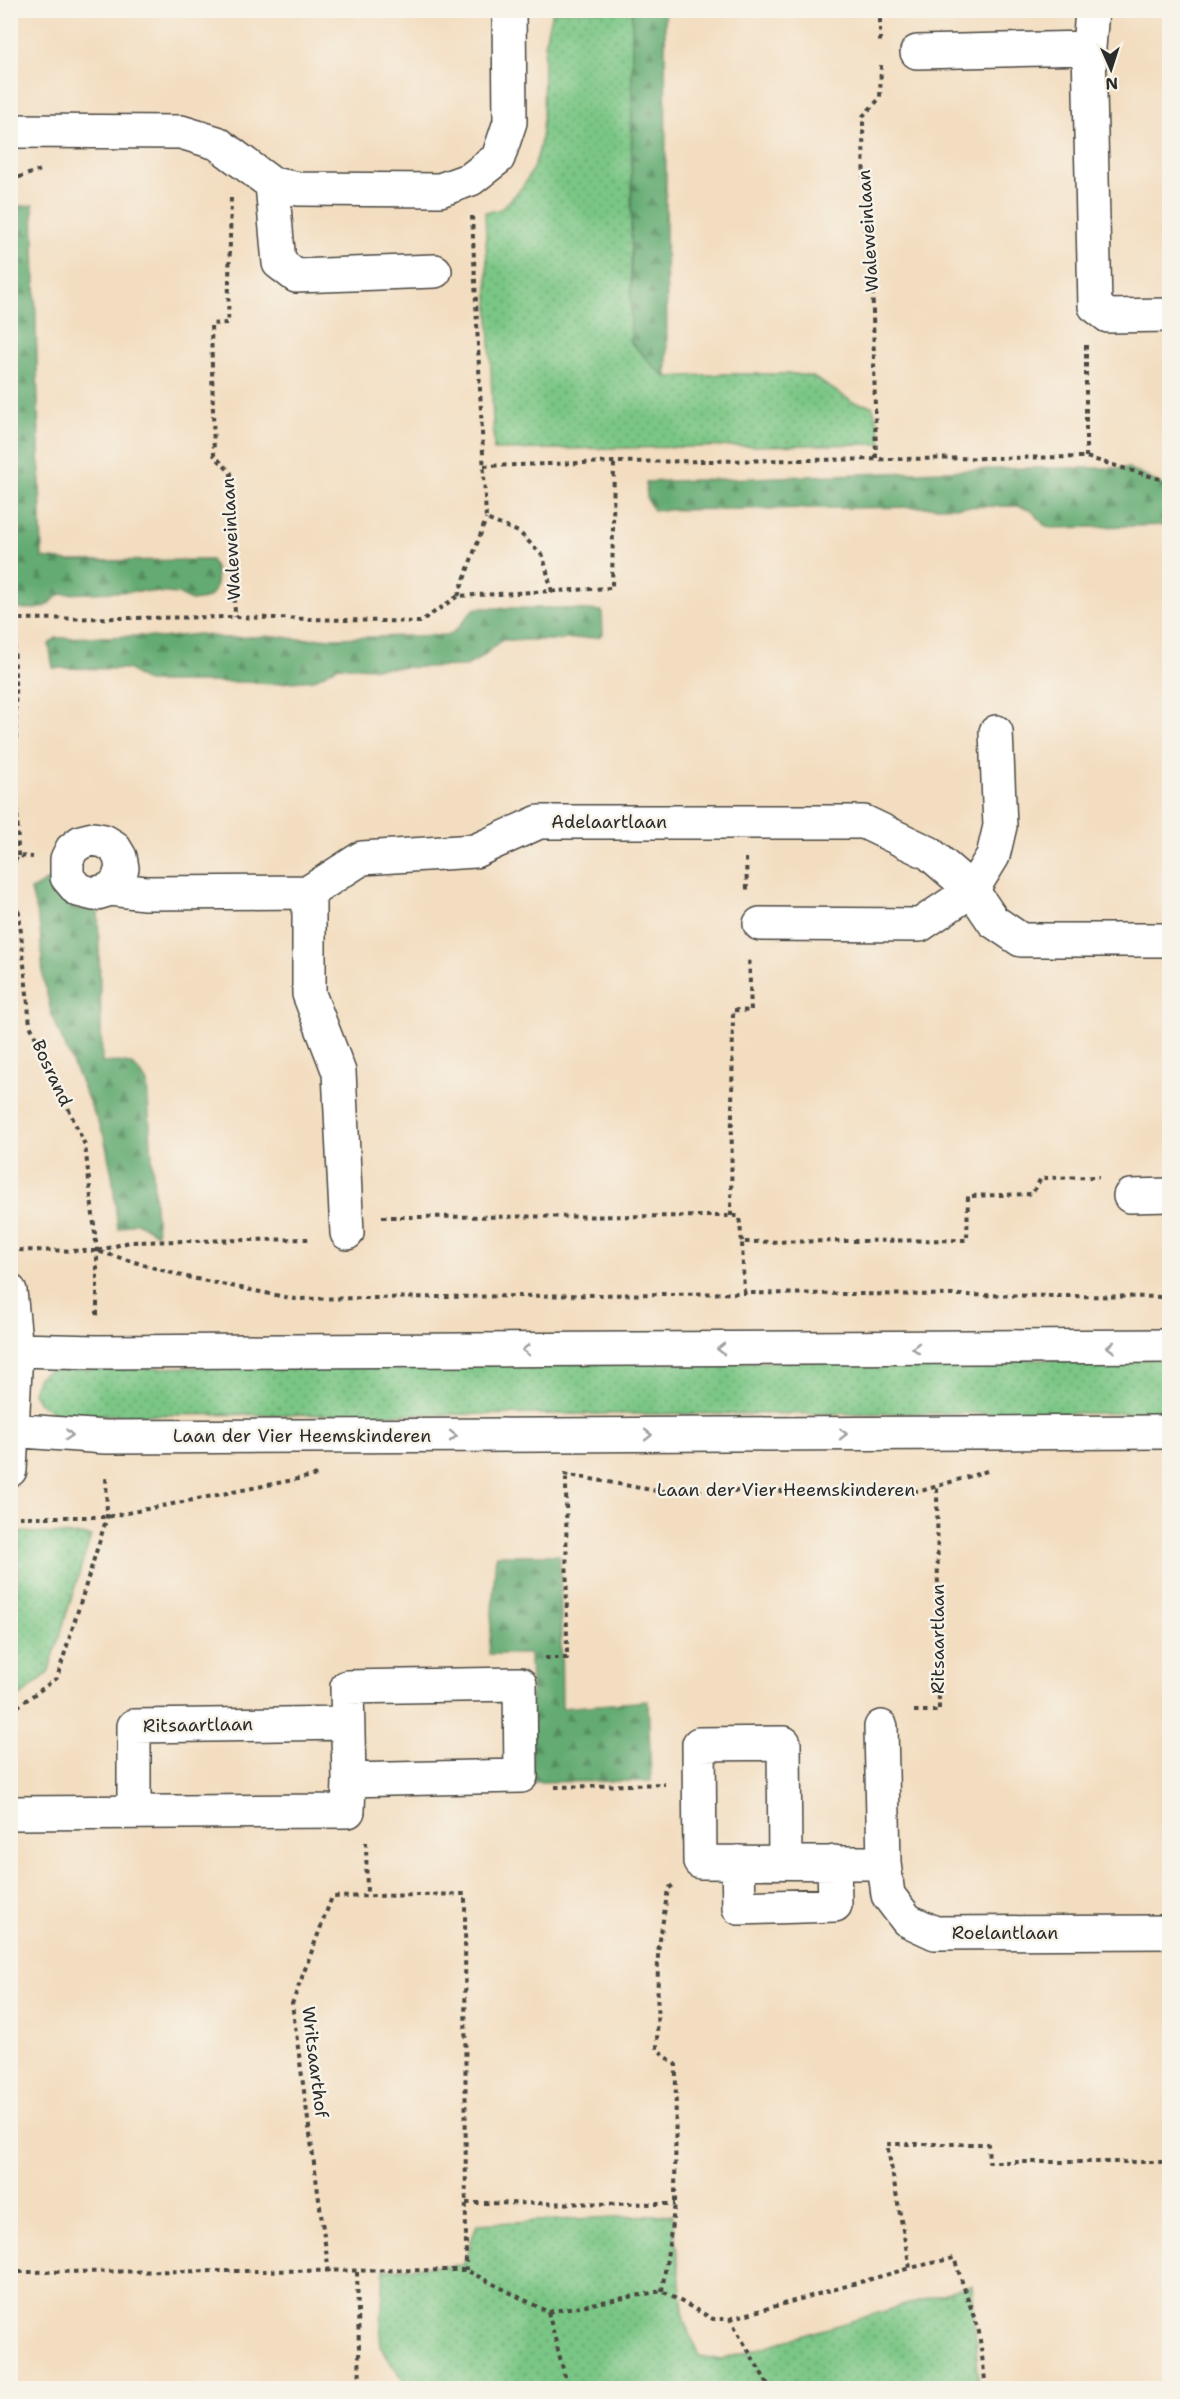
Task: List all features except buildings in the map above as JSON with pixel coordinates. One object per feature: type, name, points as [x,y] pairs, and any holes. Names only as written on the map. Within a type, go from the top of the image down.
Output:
[{"type":"street","points":[[10,131],[181,132],[217,142],[261,174],[299,189],[440,190],[471,179],[498,158],[510,122],[509,10]]},
{"type":"street","points":[[1092,10],[1089,48],[1095,306],[1108,316],[1170,315]]},
{"type":"street","points":[[917,52],[1089,48]]},
{"type":"street","points":[[261,174],[279,263],[296,276],[435,271]]},
{"type":"street","points":[[754,912],[920,925],[972,890],[993,856],[1000,826],[996,732]]},
{"type":"street","name":"Adelaartlaan","points":[[309,892],[362,858],[476,851],[539,822],[864,822],[929,853],[972,890],[993,921],[1021,940],[1170,940]]},
{"type":"street","points":[[111,889],[145,893],[309,892],[309,994],[339,1072],[347,1225]]},
{"type":"street","points":[[1130,1196],[1170,1195]]},
{"type":"street","points":[[10,1292],[13,1351],[10,1470]]},
{"type":"street","points":[[13,1351],[1170,1346]]},
{"type":"street","name":"Laan der Vier Heemskinderen","points":[[12,1430],[105,1437],[1170,1432]]},
{"type":"street","points":[[10,1813],[134,1811],[349,1796],[522,1776],[520,1684],[347,1687],[349,1796]]},
{"type":"street","name":"Ritsaartlaan","points":[[134,1811],[134,1726],[347,1723]]},
{"type":"street","points":[[785,1862],[784,1743],[699,1744],[700,1862],[884,1863],[881,1727]]},
{"type":"street","points":[[738,1862],[739,1908],[835,1905],[834,1862]]},
{"type":"street","name":"Roelantlaan","points":[[884,1863],[888,1895],[907,1920],[935,1932],[1170,1932]]},
{"type":"path","points":[[880,10],[880,50]]},
{"type":"path","name":"Waleweinlaan","points":[[876,458],[872,265],[864,226],[863,116],[880,98],[881,60]]},
{"type":"path","name":"Waleweinlaan","points":[[235,617],[231,473],[214,455],[211,324],[228,324],[230,200],[261,174]]},
{"type":"path","points":[[458,596],[486,519],[471,179]]},
{"type":"path","points":[[1086,457],[1086,337],[1095,306]]},
{"type":"path","points":[[484,466],[876,458],[1086,457],[1170,482]]},
{"type":"path","points":[[18,856],[12,619],[235,617],[420,622],[458,596],[612,588],[614,462]]},
{"type":"path","points":[[486,519],[519,532],[543,556],[552,592]]},
{"type":"path","points":[[745,822],[754,912]]},
{"type":"path","name":"Bosrand","points":[[10,894],[19,913],[30,1025],[85,1145],[97,1251]]},
{"type":"path","points":[[731,1216],[733,1010],[751,1011],[749,956]]},
{"type":"path","points":[[742,1242],[967,1240],[968,1196],[1032,1194],[1041,1178],[1103,1177],[1130,1196]]},
{"type":"path","points":[[97,1251],[129,1242],[307,1239],[347,1225],[739,1216],[744,1293]]},
{"type":"path","points":[[10,1250],[97,1251],[182,1276],[295,1299],[744,1293],[1170,1297]]},
{"type":"path","name":"Laan der Vier Heemskinderen","points":[[559,1473],[657,1491],[921,1491],[993,1470]]},
{"type":"path","name":"Laan der Vier Heemskinderen","points":[[10,1517],[107,1517],[327,1473]]},
{"type":"path","points":[[520,1684],[521,1658],[567,1659],[566,1474]]},
{"type":"path","name":"Ritsaartlaan","points":[[881,1727],[880,1712],[939,1711],[937,1487]]},
{"type":"path","points":[[10,1712],[57,1678],[107,1517]]},
{"type":"path","points":[[522,1776],[532,1788],[698,1783]]},
{"type":"path","points":[[349,1796],[366,1833],[367,1896],[465,1894],[466,2270]]},
{"type":"path","points":[[662,2291],[675,2204],[676,2065],[657,2049],[658,1952],[668,1889],[700,1862]]},
{"type":"path","name":"Writsaarthof","points":[[329,2272],[292,2004],[332,1897],[367,1896]]},
{"type":"path","points":[[910,2268],[887,2144],[988,2144],[988,2162],[1170,2162]]},
{"type":"path","points":[[465,2203],[675,2204]]},
{"type":"path","points":[[10,2272],[466,2270],[548,2312],[662,2291],[713,2319],[730,2319],[910,2268],[954,2258],[979,2332],[986,2388]]},
{"type":"path","points":[[357,2272],[360,2388]]},
{"type":"path","points":[[548,2312],[568,2388]]},
{"type":"path","points":[[730,2319],[770,2388]]},
{"type":"green space","points":[[553,11],[632,11],[631,342],[654,367],[667,377],[795,374],[813,377],[853,402],[872,406],[882,444],[494,450],[485,212],[499,209],[515,195],[529,175],[538,154],[542,131],[544,57]]},
{"type":"green space","points":[[632,11],[665,11],[667,377],[654,367],[631,342]]},
{"type":"green space","points":[[33,205],[42,558],[69,561],[211,560],[215,569],[216,586],[207,598],[191,601],[178,594],[142,591],[62,594],[42,608],[11,608],[11,207]]},
{"type":"green space","points":[[1025,468],[1128,468],[1169,488],[1169,525],[1051,528],[1044,525],[1032,511],[1018,506],[653,510],[647,499],[646,482]]},
{"type":"green space","points":[[476,608],[555,608],[602,611],[603,634],[598,637],[555,640],[502,640],[479,659],[466,666],[374,668],[339,666],[313,680],[270,684],[146,682],[128,669],[53,668],[49,644],[56,638],[142,636],[161,638],[199,634],[224,638],[276,636],[297,639],[448,635],[456,630]]},
{"type":"green space","points":[[53,877],[68,904],[80,909],[98,908],[102,1063],[123,1062],[133,1066],[143,1075],[147,1083],[157,1234],[137,1222],[118,1229],[112,1175],[104,1136],[52,1016],[43,977],[40,928],[31,890]]},
{"type":"green space","points":[[1170,1359],[1169,1413],[57,1415],[39,1403],[33,1393],[37,1378],[49,1370],[353,1364]]},
{"type":"green space","points":[[19,1532],[91,1536],[48,1673],[13,1702]]},
{"type":"green space","points":[[496,1555],[560,1555],[562,1708],[648,1701],[651,1781],[533,1782],[530,1654],[489,1654]]},
{"type":"green space","points":[[673,2214],[684,2320],[699,2356],[721,2360],[972,2285],[979,2388],[581,2388],[575,2385],[413,2385],[405,2383],[380,2346],[384,2269],[463,2265],[477,2224]]}]
